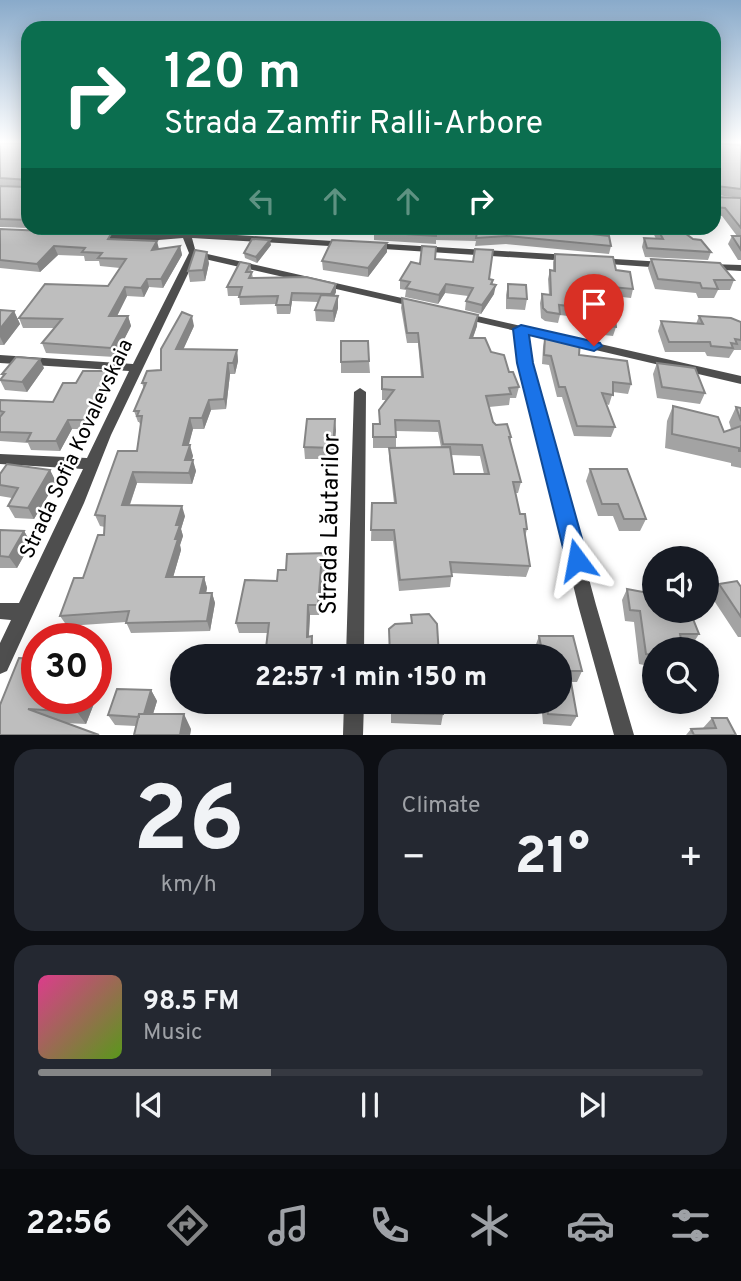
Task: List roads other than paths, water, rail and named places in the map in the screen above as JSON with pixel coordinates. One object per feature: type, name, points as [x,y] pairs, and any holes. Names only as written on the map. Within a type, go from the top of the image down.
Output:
[{"type":"street","points":[[87,235],[146,238],[162,235]]},
{"type":"street","points":[[186,235],[194,252],[428,307]]},
{"type":"street","points":[[246,235],[671,265]]},
{"type":"street","name":"Strada Sofia Kovalevskaia","points":[[0,664],[76,503],[91,464],[194,252]]},
{"type":"street","points":[[696,266],[741,268]]},
{"type":"street","points":[[455,314],[741,380]]},
{"type":"street","points":[[521,329],[525,363],[624,735]]},
{"type":"street","points":[[0,359],[138,368]]},
{"type":"street","name":"Strada Lăutarilor","points":[[355,644],[360,392]]},
{"type":"street","points":[[0,459],[91,464]]},
{"type":"street","points":[[0,611],[24,612]]},
{"type":"street","points":[[353,735],[354,714]]}]
